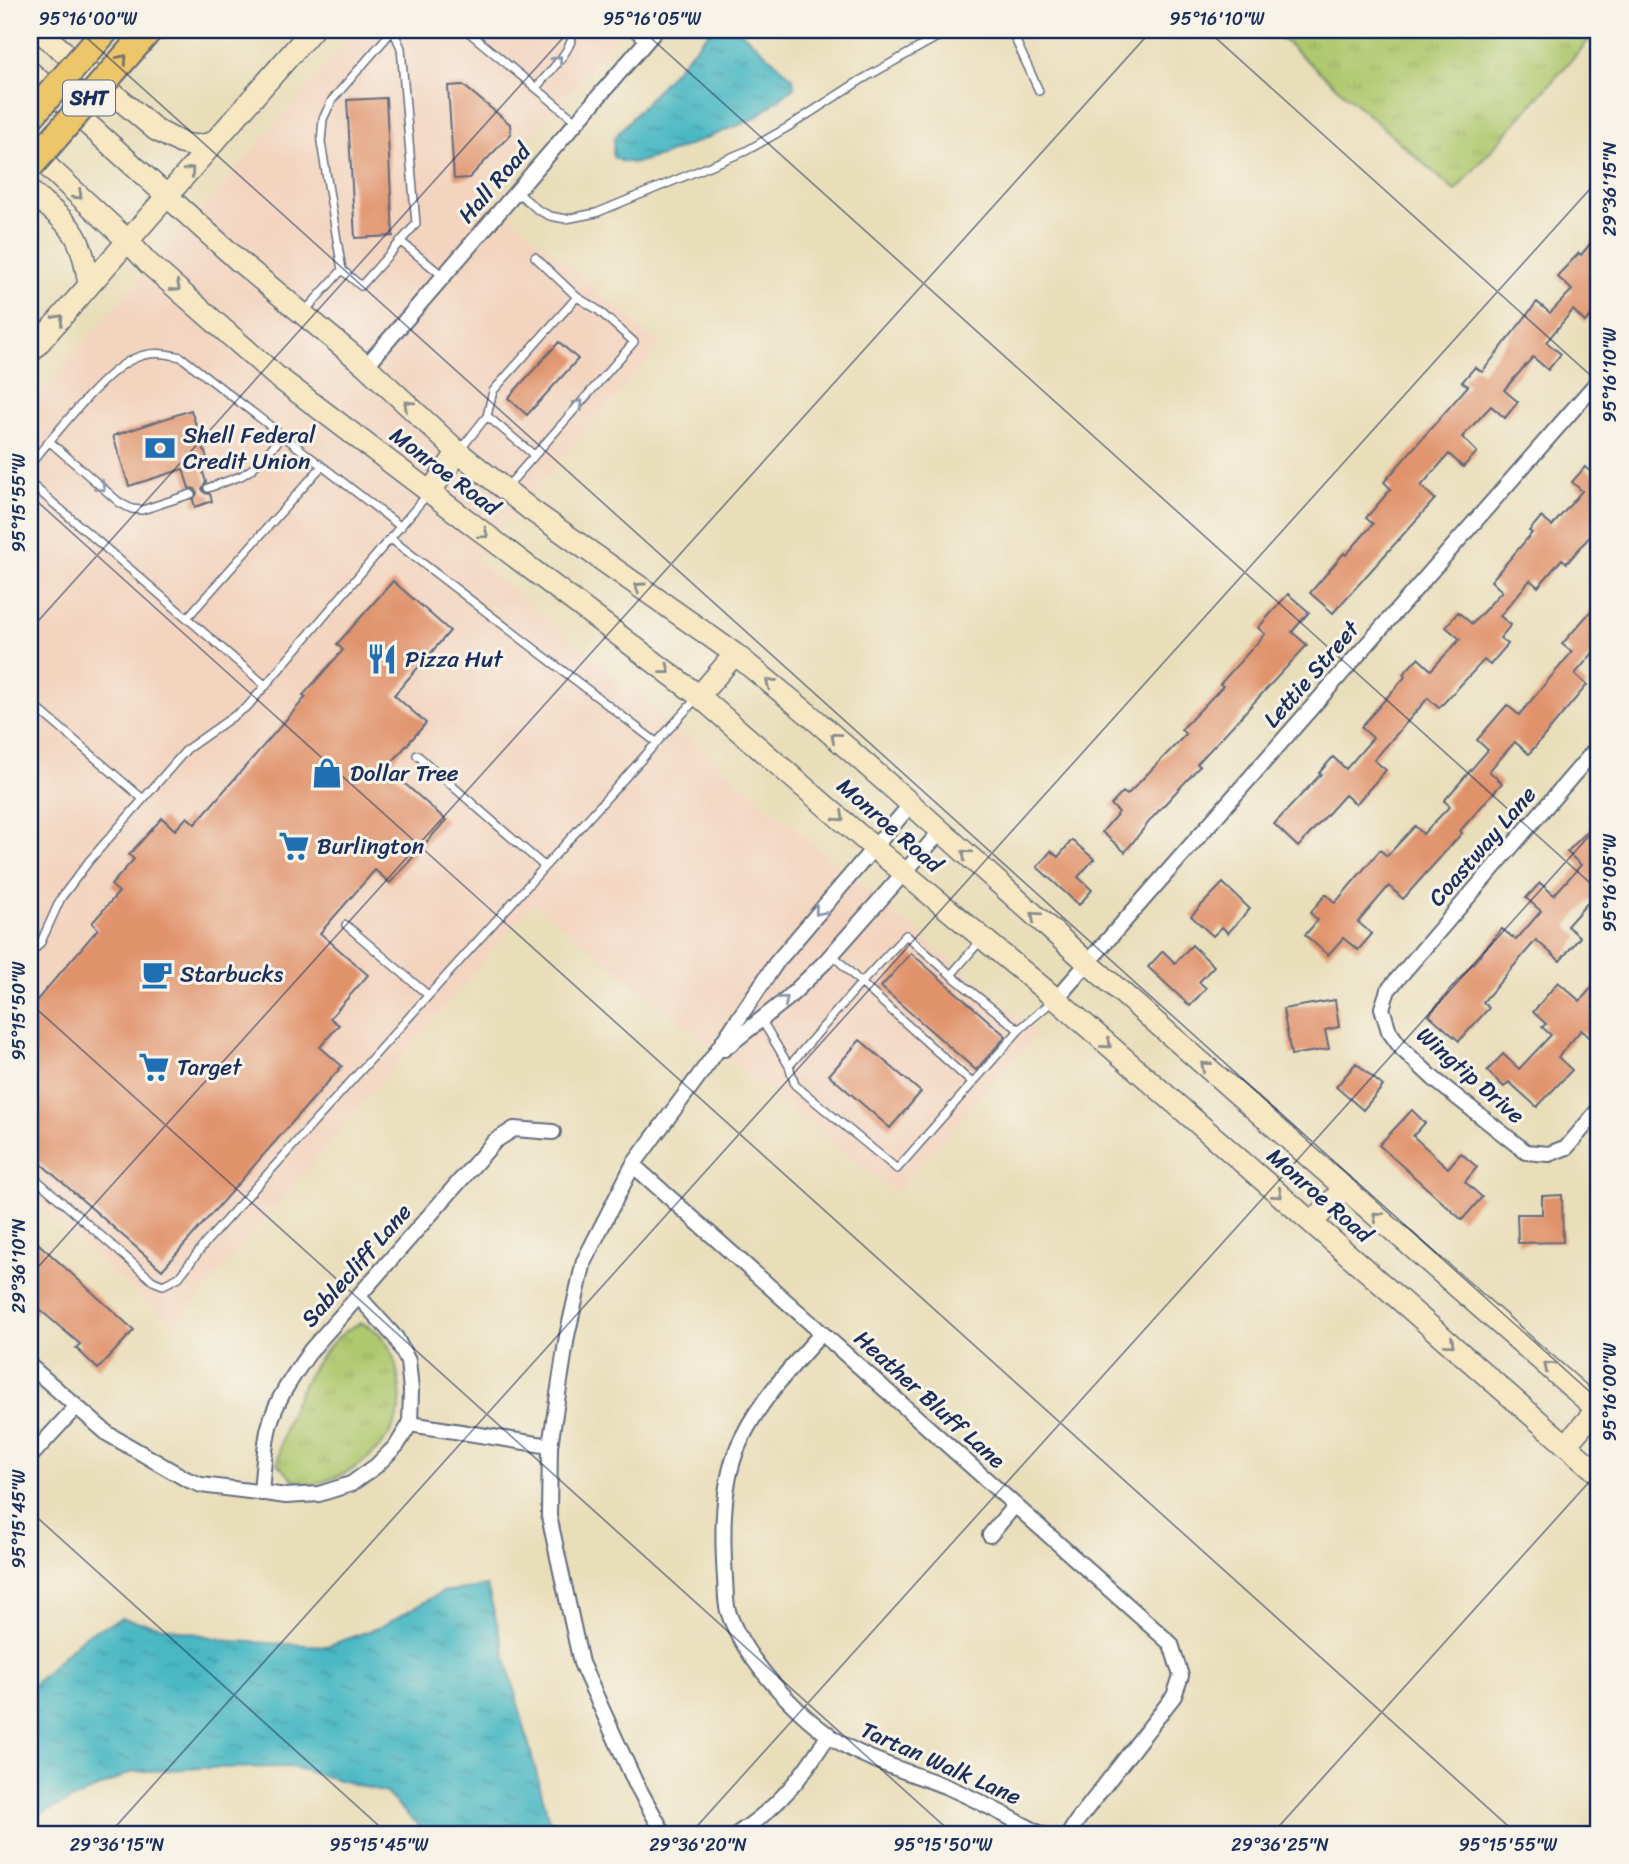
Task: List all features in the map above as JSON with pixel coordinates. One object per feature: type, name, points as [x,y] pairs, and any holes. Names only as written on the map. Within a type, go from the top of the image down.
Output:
[{"type":"highway","name":"SHT","points":[[30,117],[106,30]]},
{"type":"highway","name":"SHT","points":[[30,166],[149,30]]},
{"type":"main road","points":[[38,30],[156,130],[181,143],[195,146],[213,143]]},
{"type":"main road","points":[[30,353],[312,30]]},
{"type":"main road","name":"Monroe Road","points":[[30,72],[168,197],[366,366],[458,452],[505,489],[735,654],[812,717],[1598,1410]]},
{"type":"main road","name":"Monroe Road","points":[[30,150],[148,262],[275,375],[699,695],[873,847],[1056,999],[1599,1474]]},
{"type":"main road","points":[[30,191],[71,227],[82,244],[89,285]]},
{"type":"main road","points":[[430,492],[458,452]]},
{"type":"main road","points":[[699,695],[735,654]]},
{"type":"main road","points":[[1312,1223],[1344,1188]]},
{"type":"main road","points":[[1566,1445],[1598,1410]]},
{"type":"street","name":"Hall Road","points":[[366,366],[656,30]]},
{"type":"street","name":"Lettie Street","points":[[1056,999],[1599,380]]},
{"type":"street","name":"Coastway Lane","points":[[1399,977],[1599,745]]},
{"type":"street","points":[[664,1834],[635,1782],[581,1663],[549,1516],[550,1446],[567,1336],[584,1261],[633,1166],[712,1058],[776,962],[911,804]]},
{"type":"street","points":[[712,1058],[787,999],[832,954],[941,831]]},
{"type":"street","name":"Wingtip Drive","points":[[1399,977],[1388,990],[1382,1008],[1389,1031],[1402,1049],[1434,1079],[1526,1152],[1549,1154],[1567,1147],[1599,1110]]},
{"type":"street","name":"Sablecliff Lane","points":[[261,1493],[270,1425],[288,1385],[312,1350],[495,1141],[514,1129],[553,1132]]},
{"type":"street","name":"Heather Bluff Lane","points":[[633,1166],[1171,1644],[1181,1676],[1174,1696],[1069,1834]]},
{"type":"street","points":[[30,1366],[107,1434],[186,1479],[201,1485],[286,1496],[318,1494],[351,1484],[376,1466],[397,1445],[410,1424],[408,1361],[396,1338],[359,1297]]},
{"type":"street","name":"Tartan Walk Lane","points":[[822,1333],[783,1379],[741,1440],[730,1475],[723,1539],[727,1609],[756,1665],[799,1710],[829,1734],[853,1750],[953,1789],[1041,1834]]},
{"type":"street","points":[[30,1457],[76,1407]]},
{"type":"street","points":[[410,1424],[550,1446]]},
{"type":"street","points":[[990,1535],[1015,1505]]},
{"type":"street","points":[[737,1834],[753,1824],[782,1798],[804,1773],[829,1734]]},
{"type":"lane","points":[[393,30],[401,48],[415,224],[400,242],[361,286],[342,270],[321,142],[323,119],[332,100],[393,30]]},
{"type":"lane","points":[[466,30],[577,122]]},
{"type":"lane","points":[[536,88],[571,45],[574,36],[572,30]]},
{"type":"lane","points":[[631,30],[645,42]]},
{"type":"lane","points":[[516,192],[550,216],[566,219],[596,213],[746,151],[861,80],[950,30]]},
{"type":"lane","points":[[1011,30],[1038,91]]},
{"type":"lane","points":[[400,242],[443,276]]},
{"type":"lane","points":[[505,489],[634,342],[598,310],[577,297],[535,257]]},
{"type":"lane","points":[[303,314],[342,270]]},
{"type":"lane","points":[[458,452],[487,416],[493,391],[577,297]]},
{"type":"lane","points":[[30,464],[110,375],[133,359],[162,352],[181,358],[401,527]]},
{"type":"lane","points":[[487,416],[534,456]]},
{"type":"lane","points":[[208,488],[252,469],[282,436]]},
{"type":"lane","points":[[50,442],[120,503],[132,509],[142,510],[191,494]]},
{"type":"lane","points":[[187,618],[322,466]]},
{"type":"lane","points":[[30,483],[265,686]]},
{"type":"lane","points":[[30,955],[41,942],[61,898],[143,799],[187,749],[243,711],[430,492]]},
{"type":"lane","points":[[391,539],[656,742]]},
{"type":"lane","points":[[30,1174],[153,1281],[163,1285],[179,1277],[207,1241],[699,695]]},
{"type":"lane","points":[[30,702],[143,799]]},
{"type":"lane","points":[[417,755],[544,866]]},
{"type":"lane","points":[[346,925],[428,995]]},
{"type":"lane","points":[[789,1066],[906,935],[1019,1030]]},
{"type":"lane","points":[[951,975],[983,938]]},
{"type":"lane","points":[[832,954],[972,1083]]},
{"type":"lane","points":[[761,1019],[789,1066],[795,1086],[897,1169],[1019,1030],[1056,999]]},
{"type":"shaded area","points":[[358,30],[623,30],[483,192],[661,345],[475,558],[1037,1033],[895,1193],[533,903],[174,1326],[30,1198],[30,404]]},
{"type":"green space","points":[[1272,30],[1598,30],[1455,191]]},
{"type":"green space","points":[[361,1323],[380,1334],[391,1352],[400,1390],[397,1418],[383,1442],[350,1470],[337,1477],[309,1485],[299,1483],[278,1464],[285,1426],[304,1383],[330,1345],[345,1331]]},
{"type":"water","points":[[711,30],[739,30],[793,78],[794,87],[754,119],[664,155],[635,163],[613,157],[614,138]]},
{"type":"water","points":[[487,1586],[548,1817],[561,1834],[426,1834],[386,1793],[292,1767],[132,1772],[30,1819],[30,1688],[85,1635],[122,1618],[230,1641],[327,1646],[380,1627],[442,1592]]},
{"type":"building","points":[[463,85],[510,124],[511,134],[469,178],[454,179],[448,86]]},
{"type":"building","points":[[386,98],[393,236],[355,238],[347,100]]},
{"type":"building","points":[[1599,233],[1599,307],[1585,322],[1573,310],[1546,342],[1561,354],[1548,370],[1533,357],[1504,390],[1518,402],[1505,418],[1491,406],[1462,437],[1477,452],[1463,467],[1449,454],[1421,486],[1435,499],[1333,613],[1310,593],[1373,524],[1366,518],[1391,489],[1384,482],[1468,386],[1462,382],[1475,367],[1482,372],[1537,302],[1550,313],[1572,290],[1557,276],[1579,253],[1581,255]]},
{"type":"building","points":[[559,342],[578,359],[527,415],[508,398]]},
{"type":"building","name":"Shell Federal Credit Union","points":[[191,410],[208,461],[200,463],[206,482],[202,489],[210,494],[212,501],[195,507],[193,500],[197,493],[195,489],[189,488],[183,469],[129,486],[113,436]]},
{"type":"building","points":[[1585,467],[1599,479],[1599,526],[1567,563],[1562,559],[1538,587],[1530,580],[1500,616],[1511,625],[1500,638],[1508,644],[1490,665],[1484,660],[1439,708],[1428,698],[1374,760],[1386,770],[1356,804],[1345,795],[1298,847],[1274,824],[1321,774],[1319,773],[1333,757],[1346,769],[1373,738],[1361,727],[1418,658],[1431,670],[1460,639],[1446,627],[1458,612],[1472,624],[1502,591],[1491,581],[1532,533],[1529,531],[1541,517],[1552,526],[1582,491],[1572,482]]},
{"type":"building","points":[[393,581],[450,631],[394,695],[426,723],[387,768],[446,820],[390,883],[375,870],[320,933],[368,975],[330,1018],[339,1025],[320,1047],[342,1066],[162,1270],[30,1154],[30,1008],[98,929],[92,923],[119,892],[111,885],[134,859],[129,855],[162,818],[175,830],[187,817],[195,824],[306,697],[303,695],[343,650],[337,644]]},
{"type":"building","points":[[1288,594],[1309,612],[1292,632],[1307,645],[1197,764],[1200,766],[1125,852],[1102,832],[1119,812],[1111,805],[1123,792],[1127,795],[1186,734],[1181,730],[1223,686],[1220,684],[1265,634],[1258,628]]},
{"type":"building","points":[[1599,602],[1599,646],[1575,674],[1587,685],[1529,754],[1515,742],[1489,771],[1502,783],[1403,899],[1389,886],[1358,922],[1372,934],[1358,950],[1343,938],[1328,955],[1305,935],[1318,920],[1310,913],[1326,894],[1335,903],[1380,850],[1387,856],[1415,826],[1423,834],[1450,806],[1444,801],[1488,750],[1477,740],[1507,705],[1519,715],[1572,652],[1562,644]]},
{"type":"building","points":[[1599,820],[1599,890],[1567,926],[1580,937],[1560,961],[1536,940],[1483,1002],[1489,1008],[1459,1041],[1429,1015],[1502,929],[1516,940],[1541,911],[1526,898],[1540,883],[1554,895],[1581,865],[1567,852]]},
{"type":"building","points":[[1072,840],[1094,859],[1078,877],[1092,890],[1079,905],[1037,867],[1051,851],[1058,857]]},
{"type":"building","points":[[1223,883],[1250,909],[1228,933],[1222,927],[1213,936],[1191,916]]},
{"type":"building","points":[[1192,945],[1214,966],[1199,982],[1206,988],[1190,1006],[1148,967],[1163,951],[1175,963]]},
{"type":"building","points":[[911,953],[1006,1036],[976,1070],[881,987]]},
{"type":"building","points":[[1599,979],[1599,1045],[1581,1030],[1558,1057],[1572,1070],[1537,1107],[1509,1082],[1504,1087],[1487,1071],[1503,1054],[1519,1069],[1551,1035],[1542,1027],[1546,1024],[1533,1012],[1558,982],[1580,1001]]},
{"type":"building","points":[[1335,1000],[1339,1027],[1325,1030],[1329,1049],[1291,1055],[1283,1009]]},
{"type":"building","points":[[860,1040],[921,1092],[890,1128],[829,1075]]},
{"type":"building","points":[[1356,1063],[1383,1086],[1363,1110],[1336,1087]]},
{"type":"building","points":[[1412,1110],[1425,1123],[1413,1136],[1448,1168],[1461,1153],[1477,1167],[1465,1182],[1482,1197],[1462,1220],[1379,1145]]},
{"type":"building","points":[[1562,1195],[1563,1242],[1518,1243],[1517,1214],[1542,1214],[1542,1196]]},
{"type":"building","points":[[30,1236],[134,1330],[98,1369],[76,1348],[80,1344],[39,1309],[30,1318]]},
{"type":"place","name":"Shell Federal Credit Union","points":[[160,448]]},
{"type":"place","name":"Pizza Hut","points":[[382,659]]},
{"type":"place","name":"Dollar Tree","points":[[327,773]]},
{"type":"place","name":"Burlington","points":[[294,846]]},
{"type":"place","name":"Starbucks","points":[[157,974]]},
{"type":"place","name":"Target","points":[[154,1067]]}]
